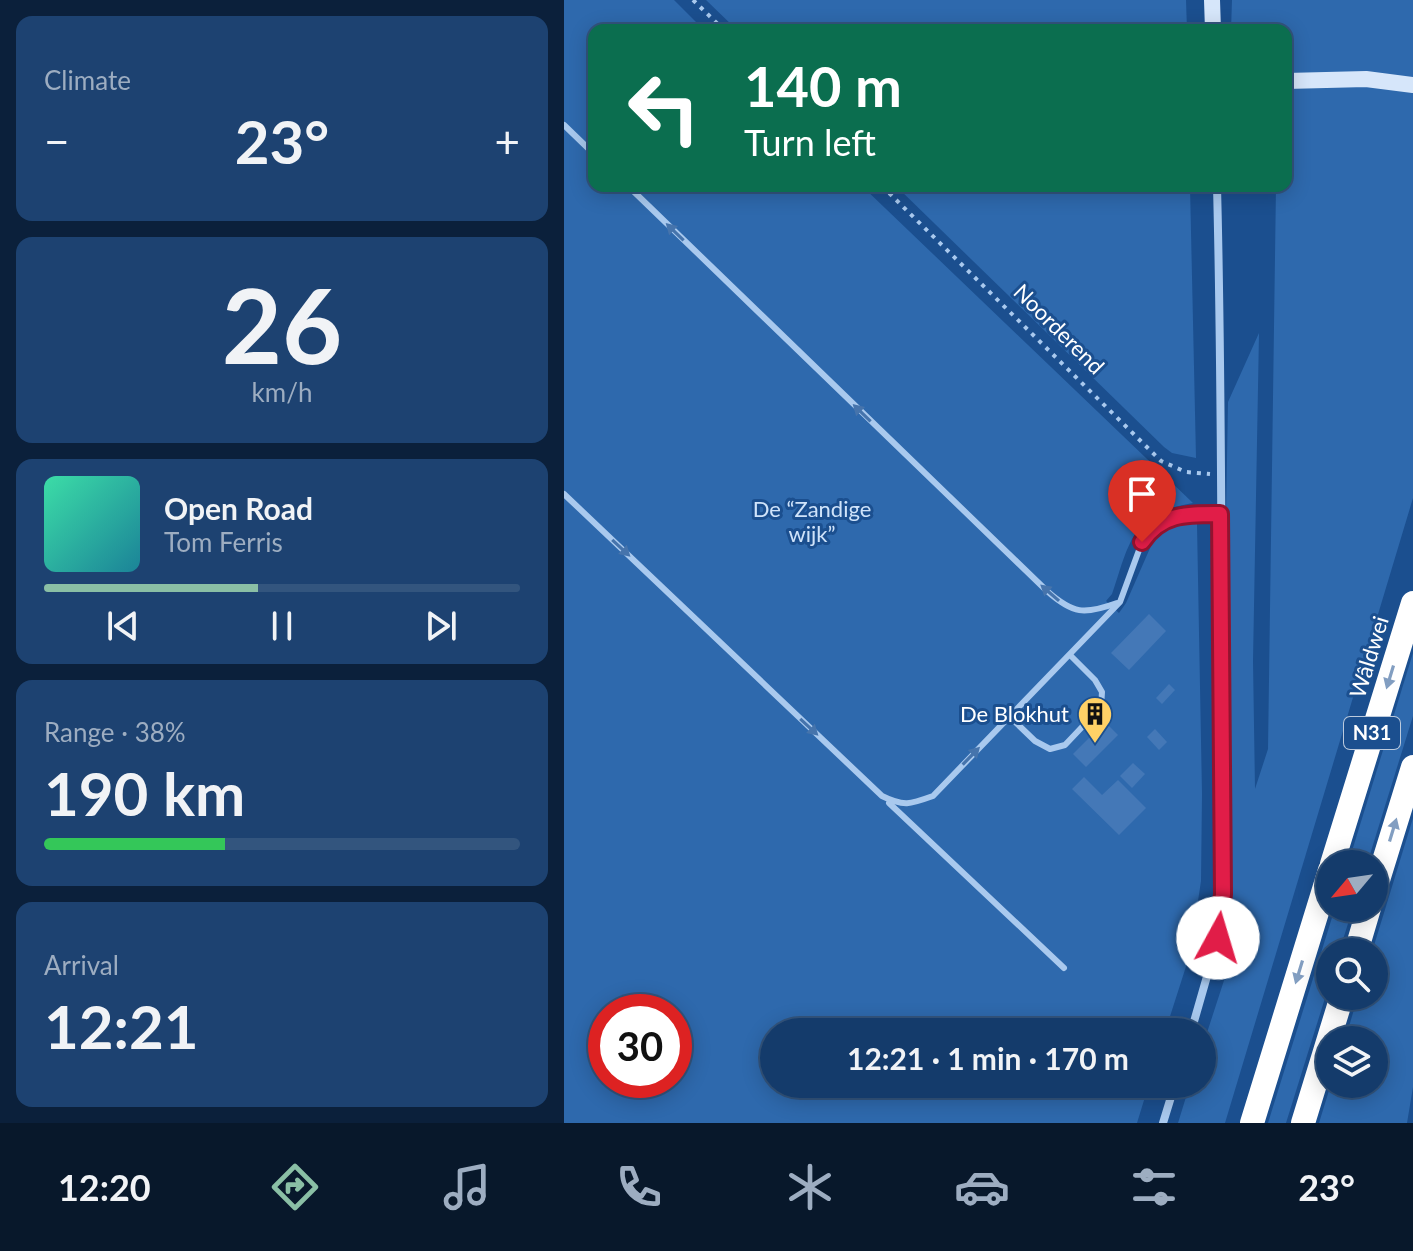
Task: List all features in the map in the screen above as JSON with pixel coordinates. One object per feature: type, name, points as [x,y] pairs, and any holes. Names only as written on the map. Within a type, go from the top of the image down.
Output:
[{"type":"highway","name":"Wâldwei","points":[[1336,850],[1413,603]]},
{"type":"highway","name":"N31","points":[[1387,850],[1413,767]]},
{"type":"highway","points":[[1252,1123],[1316,915]]},
{"type":"highway","points":[[1303,1123],[1338,1010]]},
{"type":"street","points":[[1212,0],[1213,24]]},
{"type":"street","points":[[1292,81],[1366,79],[1413,85]]},
{"type":"street","points":[[1195,1018],[1218,938],[1223,894],[1217,192]]},
{"type":"street","points":[[1163,1123],[1171,1098]]},
{"type":"lane","points":[[566,129],[588,149]]},
{"type":"lane","points":[[634,192],[1056,599],[1066,607],[1093,612],[1120,602]]},
{"type":"lane","points":[[564,494],[1064,968]]},
{"type":"lane","points":[[882,796],[898,804],[933,796],[1120,602],[1142,542],[1151,528],[1164,520],[1220,514]]},
{"type":"lane","points":[[1010,717],[1035,741],[1050,749],[1065,745],[1101,707],[1102,692],[1095,680],[1070,655]]},
{"type":"path","points":[[693,0],[718,24]]},
{"type":"path","name":"Noorderend","points":[[888,192],[1161,461],[1186,472],[1220,475]]},
{"type":"green space","name":"De “Zandige wijk”","points":[[564,0],[674,0],[698,24],[588,24],[588,192],[868,192],[1193,503],[1163,510],[1142,524],[1129,546],[1112,594],[1106,601],[1119,613],[1154,539],[1174,527],[1197,524],[1201,881],[1190,954],[1169,1018],[760,1018],[760,1098],[1145,1098],[1137,1123],[564,1123]]},
{"type":"green space","points":[[706,0],[1186,0],[1187,24],[731,24]]},
{"type":"green space","points":[[1232,0],[1413,0],[1413,498],[1225,1123],[1178,1123],[1186,1098],[1216,1098],[1216,1018],[1212,1018],[1230,962],[1232,943],[1226,515],[1228,402],[1259,333],[1253,661],[1255,789],[1268,749],[1276,192],[1292,192],[1292,24],[1231,24]]},
{"type":"green space","points":[[902,192],[1190,192],[1196,458],[1172,453]]},
{"type":"green space","points":[[1413,653],[1413,716],[1371,850],[1352,850]]},
{"type":"green space","points":[[1413,818],[1413,1087],[1407,1123],[1319,1123],[1327,1098],[1388,1098],[1388,1026],[1349,1026],[1354,1010],[1388,1010],[1388,938],[1376,938],[1381,922],[1388,922],[1388,900]]},
{"type":"green space","points":[[1331,922],[1349,922],[1343,938],[1326,938]]},
{"type":"green space","points":[[1316,969],[1316,1010],[1321,1010],[1286,1123],[1268,1123]]},
{"type":"building","points":[[1149,614],[1166,631],[1129,670],[1111,653]]},
{"type":"building","points":[[1169,684],[1175,690],[1162,704],[1156,698]]},
{"type":"building","name":"De Blokhut","points":[[1105,722],[1118,735],[1086,767],[1073,754]]},
{"type":"building","points":[[1155,729],[1167,742],[1159,750],[1147,737]]},
{"type":"building","points":[[1133,763],[1145,774],[1132,788],[1120,776]]},
{"type":"building","points":[[1084,777],[1102,795],[1118,780],[1146,808],[1119,835],[1072,789]]},
{"type":"place","name":"De Blokhut","points":[[1095,745]]},
{"type":"route","points":[[1142,542],[1151,528],[1164,520],[1220,514],[1223,894],[1218,938]]}]
